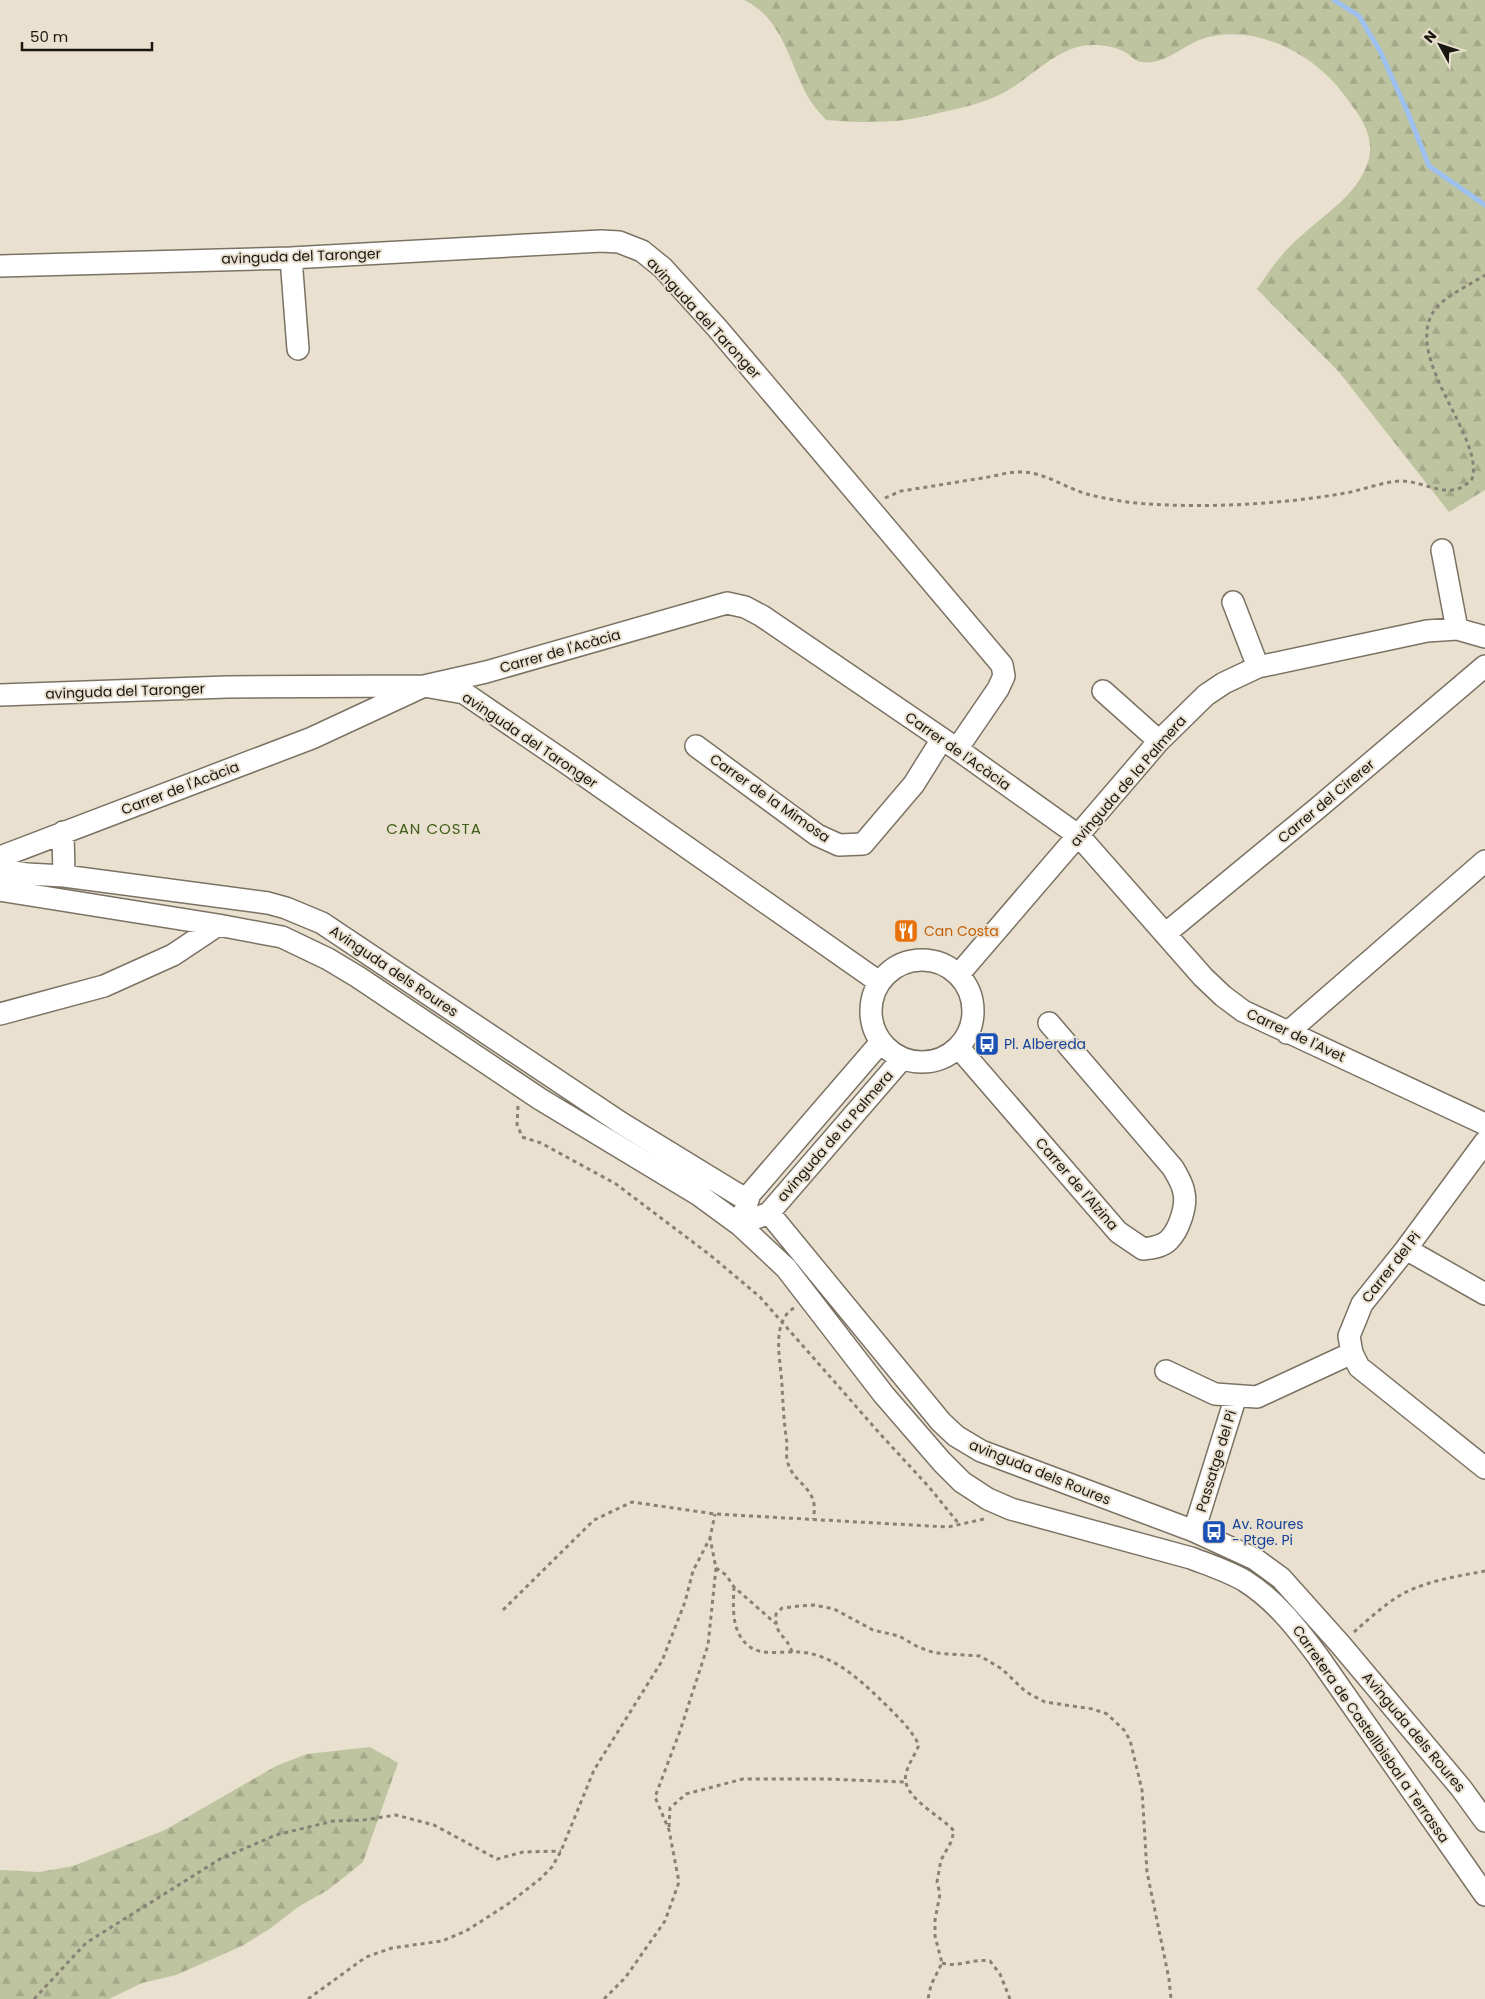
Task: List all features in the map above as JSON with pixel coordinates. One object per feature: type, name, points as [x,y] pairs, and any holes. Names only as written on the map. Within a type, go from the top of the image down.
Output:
[{"type":"street","name":"avinguda del Taronger","points":[[0,266],[292,258],[602,241],[619,242],[642,251],[663,268],[718,329],[1002,665],[1004,676],[998,689],[950,744]]},
{"type":"street","points":[[292,258],[298,349]]},
{"type":"street","points":[[1442,550],[1458,629]]},
{"type":"street","points":[[1233,602],[1258,667]]},
{"type":"street","name":"Carrer de l'Acàcia","points":[[0,857],[312,738],[424,686],[486,672],[727,603],[745,607],[762,616],[950,744],[1079,836]]},
{"type":"street","name":"avinguda de la Palmera","points":[[959,974],[1159,741],[1206,695],[1224,683],[1258,667],[1426,631],[1458,629],[1485,637]]},
{"type":"street","name":"Carrer del Cirerer","points":[[1165,934],[1319,807],[1485,666]]},
{"type":"street","name":"avinguda del Taronger","points":[[0,695],[227,687],[424,686],[464,693],[879,982]]},
{"type":"street","points":[[1104,691],[1159,741]]},
{"type":"street","name":"Carrer de la Mimosa","points":[[696,746],[817,835],[839,845],[863,844],[950,744]]},
{"type":"street","points":[[63,832],[64,876]]},
{"type":"street","name":"Carrer de l'Avet","points":[[1079,836],[1203,977],[1223,996],[1243,1011],[1485,1124]]},
{"type":"street","points":[[1287,1033],[1485,861]]},
{"type":"street","name":"Avinguda dels Roures","points":[[0,869],[27,874],[64,876],[268,903],[286,908],[322,923],[621,1123],[746,1196],[763,1201],[769,1213]]},
{"type":"street","points":[[0,890],[282,937],[328,959],[591,1131],[699,1195],[740,1225],[786,1268]]},
{"type":"street","points":[[0,1014],[104,986],[173,954],[218,925]]},
{"type":"street","points":[[916,960],[932,960],[946,965],[959,974],[969,988],[974,1004],[973,1021],[968,1035],[959,1048],[944,1058],[930,1062],[902,1059],[888,1050],[881,1042],[872,1025],[870,1011],[872,998],[879,982],[888,972],[901,964],[916,960]]},
{"type":"street","name":"Carrer de l'Alzina","points":[[959,1048],[1118,1232],[1143,1249],[1157,1248],[1169,1240],[1181,1219],[1185,1193],[1180,1180],[1173,1168],[1049,1023]]},
{"type":"street","name":"avinguda de la Palmera","points":[[746,1196],[881,1042]]},
{"type":"street","name":"avinguda de la Palmera","points":[[769,1213],[902,1059]]},
{"type":"street","name":"Carrer del Pi","points":[[1352,1353],[1349,1336],[1362,1304],[1406,1249],[1485,1142]]},
{"type":"street","points":[[699,1195],[731,1198],[746,1196],[740,1225]]},
{"type":"street","points":[[740,1225],[769,1213],[770,1233],[786,1268]]},
{"type":"street","name":"avinguda dels Roures","points":[[769,1213],[941,1422],[956,1436],[988,1454],[1194,1531],[1255,1559],[1281,1578],[1340,1644]]},
{"type":"street","points":[[1406,1249],[1485,1294]]},
{"type":"street","name":"Carretera de Castellbisbal a Terrassa","points":[[786,1268],[884,1395],[942,1462],[962,1482],[988,1499],[1011,1509],[1191,1558],[1243,1580],[1267,1596],[1288,1618],[1343,1691],[1485,1896]]},
{"type":"street","points":[[1352,1353],[1359,1367],[1485,1468]]},
{"type":"street","name":"Passatge del Pi","points":[[1194,1531],[1236,1396],[1257,1397],[1352,1353]]},
{"type":"street","points":[[1166,1371],[1215,1394],[1236,1396]]},
{"type":"street","name":"Avinguda dels Roures","points":[[1340,1644],[1461,1788],[1485,1821]]},
{"type":"path","points":[[1441,372],[1430,347],[1427,330],[1432,314],[1442,303],[1485,275]]},
{"type":"path","points":[[868,505],[901,491],[1020,472],[1044,476],[1087,494],[1148,504],[1219,504],[1286,500],[1342,494],[1380,484],[1403,481],[1446,491],[1459,488],[1472,479],[1479,465]]},
{"type":"path","points":[[525,1089],[517,1108],[517,1124],[522,1136],[541,1144],[616,1184],[710,1255],[760,1297],[929,1487],[959,1524]]},
{"type":"path","points":[[810,1300],[788,1312],[782,1321],[778,1352],[787,1443],[786,1458],[794,1474],[805,1485],[814,1500],[816,1508],[813,1518]]},
{"type":"path","points":[[502,1610],[594,1520],[632,1502],[715,1514],[948,1527],[980,1520],[1011,1509]]},
{"type":"path","points":[[308,1999],[366,1958],[392,1948],[442,1941],[466,1931],[508,1904],[552,1867],[561,1851],[594,1770],[662,1661],[685,1602],[693,1570],[710,1538],[715,1514]]},
{"type":"path","points":[[604,1999],[626,1978],[665,1921],[680,1882],[669,1830],[655,1797],[680,1731],[708,1645],[716,1568],[710,1538]]},
{"type":"path","points":[[716,1568],[726,1575],[734,1587],[775,1623]]},
{"type":"path","points":[[1340,1644],[1405,1592],[1448,1578],[1485,1571]]},
{"type":"path","points":[[734,1587],[734,1620],[739,1635],[752,1648],[762,1651],[800,1652],[821,1657],[838,1666],[861,1680],[904,1722],[914,1735],[919,1746],[906,1774],[905,1782],[923,1806],[947,1822],[954,1831],[951,1842],[941,1860],[937,1882],[940,1894],[935,1920],[935,1936],[942,1963],[931,1985],[928,1999]]},
{"type":"path","points":[[792,1652],[779,1634],[775,1623],[776,1614],[782,1608],[814,1605],[834,1609],[873,1630],[900,1636],[918,1647],[935,1653],[980,1656],[1002,1669],[1026,1692],[1046,1702],[1093,1709],[1107,1714],[1124,1730],[1130,1740],[1142,1790],[1147,1872],[1170,1979],[1171,1999]]},
{"type":"path","points":[[669,1830],[670,1808],[686,1794],[743,1778],[905,1782]]},
{"type":"path","points":[[34,1999],[86,1943],[220,1859],[276,1835],[332,1821],[364,1820],[396,1815],[434,1826],[497,1859],[523,1852],[561,1851]]},
{"type":"path","points":[[942,1963],[950,1966],[976,1960],[990,1961],[1000,1974],[1010,1999]]},
{"type":"green space","points":[[744,0],[1485,0],[1485,490],[1449,512],[1339,372],[1257,289],[1288,248],[1349,194],[1363,173],[1370,152],[1368,134],[1356,111],[1332,81],[1300,55],[1282,45],[1262,38],[1242,35],[1222,35],[1202,39],[1166,58],[1150,62],[1138,61],[1125,52],[1108,46],[1083,46],[1058,55],[1005,92],[973,105],[923,117],[886,122],[826,120],[811,102],[777,31],[758,8]]},
{"type":"green space","points":[[370,1747],[398,1763],[363,1862],[328,1890],[298,1907],[271,1928],[242,1946],[176,1975],[142,1983],[109,1999],[0,1999],[0,1870],[40,1872],[73,1866],[165,1830],[276,1766],[307,1754]]},
{"type":"waterway","points":[[1334,0],[1359,16],[1380,51],[1429,166],[1485,205]]},
{"type":"place","name":"Can Costa","points":[[906,931]]},
{"type":"place","name":"Pl. Albereda","points":[[987,1044]]},
{"type":"place","name":"Av. Roures - Ptge. Pi","points":[[1214,1532]]},
{"type":"district","name":"CAN COSTA","points":[[434,828]]}]
